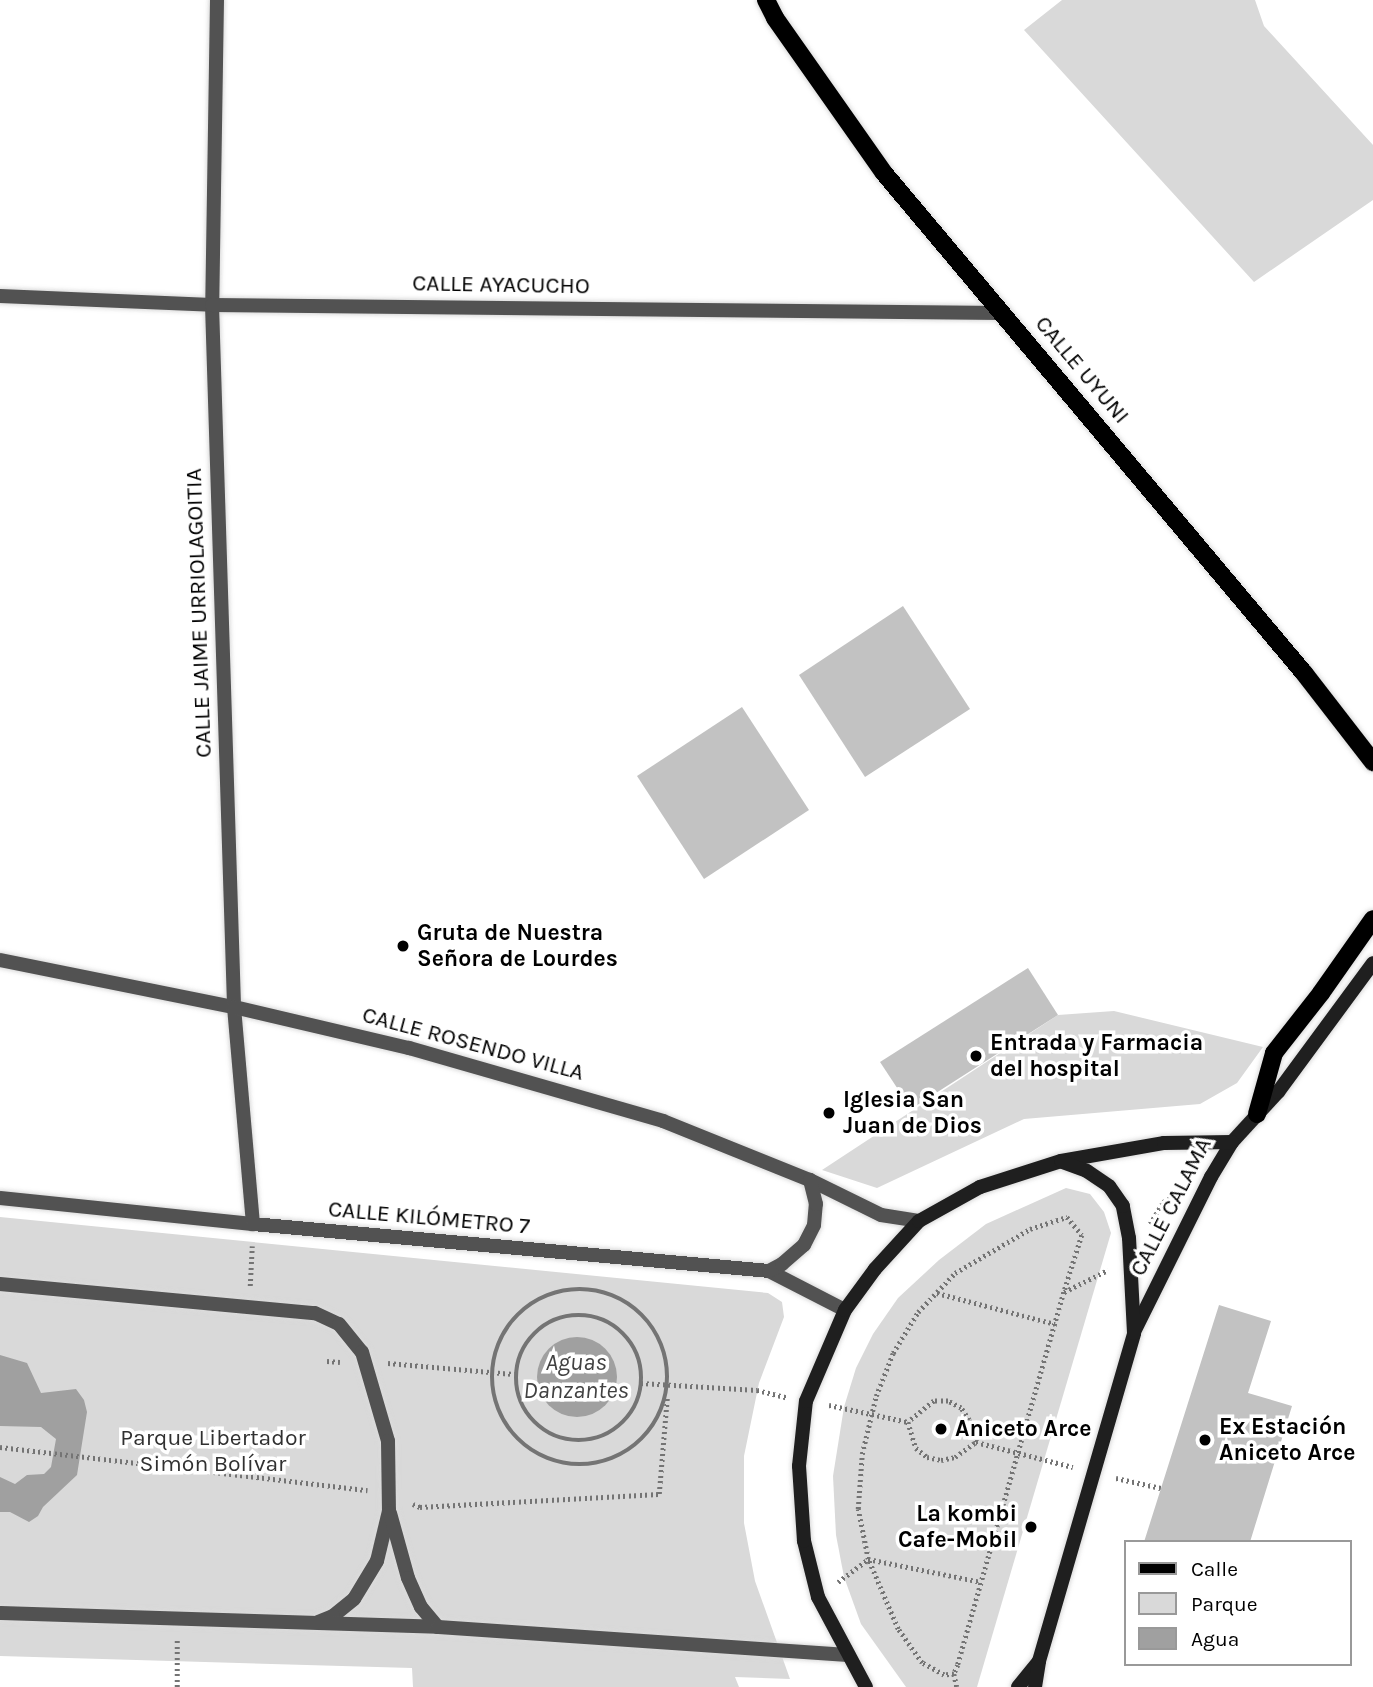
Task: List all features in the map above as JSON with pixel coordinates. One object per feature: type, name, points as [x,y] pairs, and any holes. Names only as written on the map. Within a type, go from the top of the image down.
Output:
[{"type":"main road","name":"CALLE UYUNI","points":[[766,0],[775,18],[884,173],[1304,673],[1373,762]]},
{"type":"main road","points":[[1257,1114],[1274,1053],[1321,993],[1373,919]]},
{"type":"main road","points":[[1232,1142],[1278,1091],[1373,963]]},
{"type":"main road","name":"CALLE CALAMA","points":[[866,1687],[818,1597],[803,1529],[799,1466],[806,1401],[845,1310],[875,1269],[919,1221],[979,1187],[1061,1161],[1164,1143],[1232,1142]]},
{"type":"main road","name":"CALLE CALAMA","points":[[1134,1333],[1211,1177],[1232,1142]]},
{"type":"main road","points":[[1035,1687],[1039,1661],[1134,1333],[1130,1258],[1123,1206],[1109,1186],[1087,1171],[1061,1161]]},
{"type":"main road","points":[[1018,1687],[1039,1661]]},
{"type":"street","name":"CALLE JAIME URRIOLAGOITIA","points":[[216,0],[212,305],[234,1007],[253,1224]]},
{"type":"street","name":"CALLE AYACUCHO","points":[[0,296],[212,305],[1002,313]]},
{"type":"street","name":"CALLE ROSENDO VILLA","points":[[0,960],[234,1007],[409,1048],[663,1121],[810,1180],[881,1215],[919,1221]]},
{"type":"street","points":[[769,1271],[782,1264],[804,1245],[814,1225],[816,1204],[810,1180]]},
{"type":"street","name":"CALLE KILÓMETRO 7","points":[[0,1198],[769,1271],[845,1310]]},
{"type":"street","points":[[0,1284],[315,1313],[339,1324],[362,1352],[388,1441],[389,1511],[377,1560],[354,1599],[333,1616],[310,1624]]},
{"type":"street","points":[[389,1511],[408,1578],[421,1607],[438,1627]]},
{"type":"street","points":[[0,1613],[438,1627],[848,1656]]},
{"type":"path","points":[[1064,1292],[1130,1258],[1163,1202],[1211,1177]]},
{"type":"path","points":[[954,1674],[944,1675],[922,1663],[898,1629],[869,1559],[858,1509],[862,1454],[872,1413],[893,1353],[918,1312],[954,1273],[1030,1228],[1067,1217],[1082,1235],[954,1674],[957,1687]]},
{"type":"path","points":[[250,1307],[253,1224]]},
{"type":"path","points":[[659,1494],[667,1398],[667,1384],[669,1369],[662,1340],[645,1316],[622,1298],[594,1289],[565,1289],[537,1299],[514,1318],[498,1342],[491,1371],[494,1400],[506,1427],[526,1448],[552,1461],[581,1466],[610,1461],[635,1446],[655,1424],[667,1398]]},
{"type":"path","points":[[937,1292],[1055,1324]]},
{"type":"path","points":[[568,1316],[589,1316],[609,1322],[625,1335],[636,1352],[642,1373],[641,1383],[632,1412],[618,1428],[600,1438],[579,1441],[558,1438],[541,1429],[526,1414],[517,1395],[515,1374],[521,1354],[540,1329],[568,1316]]},
{"type":"path","points":[[450,1368],[515,1374]]},
{"type":"path","points":[[641,1383],[757,1390],[908,1422]]},
{"type":"path","points":[[934,1401],[948,1401],[961,1408],[969,1420],[976,1442],[955,1457],[941,1460],[927,1457],[916,1448],[908,1422],[934,1401]]},
{"type":"path","points":[[0,1447],[92,1458]]},
{"type":"path","points":[[818,1597],[869,1559],[981,1582]]},
{"type":"path","points":[[177,1687],[178,1619]]},
{"type":"green space","points":[[1062,0],[1255,0],[1264,26],[1373,145],[1373,200],[1254,282],[1024,30]]},
{"type":"green space","points":[[1114,1011],[1263,1047],[1237,1083],[1200,1104],[1024,1119],[877,1188],[822,1170],[1058,1015]]},
{"type":"green space","points":[[1066,1188],[1090,1194],[1104,1212],[1111,1233],[977,1687],[906,1687],[861,1624],[844,1577],[836,1535],[833,1476],[844,1407],[856,1368],[873,1334],[898,1298],[939,1260],[986,1224]]},
{"type":"green space","name":"Parque Libertador Simón Bolívar","points":[[0,1217],[768,1293],[782,1302],[784,1317],[759,1383],[744,1456],[744,1523],[755,1581],[790,1679],[735,1677],[739,1687],[413,1687],[412,1668],[0,1656]]},
{"type":"water","name":"Aguas Danzantes","points":[[569,1337],[585,1337],[599,1343],[611,1355],[617,1369],[617,1385],[611,1399],[599,1411],[585,1417],[569,1417],[555,1411],[543,1399],[537,1385],[537,1369],[543,1355],[555,1343]]},
{"type":"water","points":[[0,1355],[27,1363],[41,1393],[76,1389],[84,1400],[87,1412],[77,1475],[29,1522],[10,1512],[0,1512],[0,1477],[15,1484],[27,1475],[44,1474],[51,1467],[56,1439],[41,1427],[0,1426]]},
{"type":"building","points":[[903,606],[970,709],[865,777],[799,675]]},
{"type":"building","points":[[742,707],[809,810],[704,879],[637,776]]},
{"type":"building","points":[[1028,968],[1058,1015],[911,1109],[880,1062]]},
{"type":"building","name":"Ex Estación Aniceto Arce","points":[[1219,1305],[1271,1321],[1248,1393],[1292,1406],[1251,1540],[1145,1540]]},
{"type":"place","name":"Gruta de Nuestra Señora de Lourdes","points":[[403,946]]},
{"type":"place","name":"Entrada y Farmacia del hospital","points":[[976,1056]]},
{"type":"place","name":"Iglesia San Juan de Dios","points":[[829,1113]]},
{"type":"place","name":"Aniceto Arce","points":[[941,1429]]},
{"type":"place","name":"Ex Estación Aniceto Arce","points":[[1205,1440]]},
{"type":"place","name":"La kombi Cafe-Mobil","points":[[1031,1527]]}]
